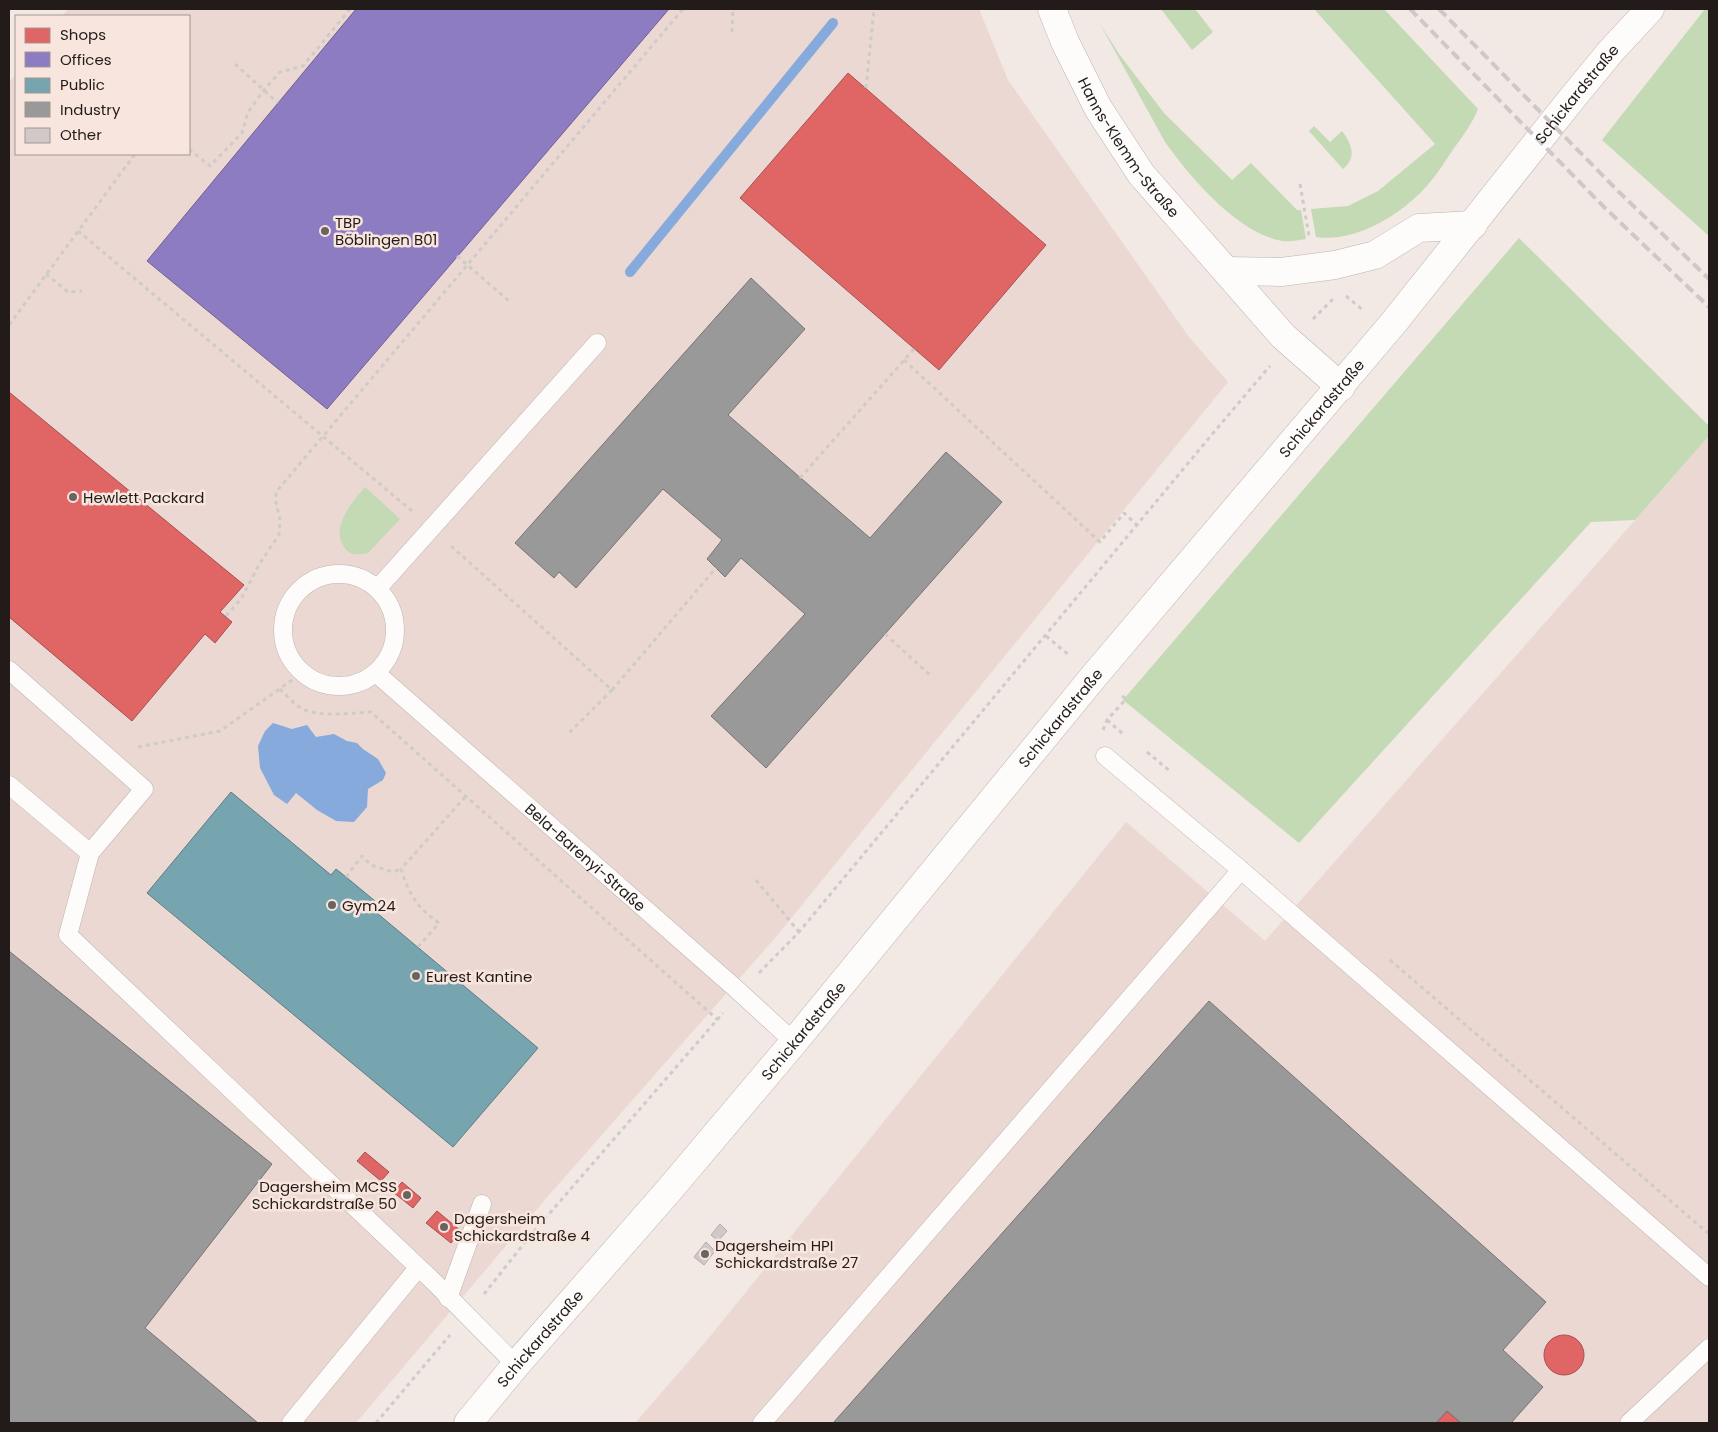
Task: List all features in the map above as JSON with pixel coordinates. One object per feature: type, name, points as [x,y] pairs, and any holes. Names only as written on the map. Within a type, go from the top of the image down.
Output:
[{"type":"street","name":"Hanns-Klemm-Straße","points":[[1052,9],[1065,42],[1098,108],[1141,174],[1290,343],[1341,387]]},
{"type":"street","name":"Schickardstraße","points":[[468,1423],[516,1365],[670,1190],[794,1042],[1095,675],[1277,459],[1341,387],[1473,225],[1574,96],[1650,9]]},
{"type":"street","points":[[1227,271],[1281,272],[1324,267],[1375,255],[1419,228],[1473,225]]},
{"type":"lane","points":[[378,588],[597,343]]},
{"type":"lane","points":[[348,574],[363,579],[378,588],[388,602],[395,618],[396,634],[392,651],[376,674],[353,685],[335,687],[317,682],[302,672],[287,653],[284,643],[283,626],[287,610],[295,595],[310,582],[328,575],[348,574]]},
{"type":"lane","points":[[9,670],[144,789],[90,852],[68,934],[418,1268],[516,1365]]},
{"type":"lane","name":"Bela-Barenyi-Straße","points":[[376,674],[794,1042]]},
{"type":"lane","points":[[1105,756],[1241,870],[1709,1277]]},
{"type":"lane","points":[[9,785],[90,852]]},
{"type":"lane","points":[[762,1423],[1241,870]]},
{"type":"lane","points":[[448,1298],[482,1204]]},
{"type":"lane","points":[[290,1423],[418,1268]]},
{"type":"lane","points":[[1629,1423],[1709,1348]]},
{"type":"path","points":[[190,150],[210,166],[242,133],[248,112],[280,72],[303,66],[350,9]]},
{"type":"path","points":[[226,616],[241,598],[260,563],[279,535],[280,520],[276,492],[683,9]]},
{"type":"path","points":[[732,32],[733,9]]},
{"type":"path","points":[[866,88],[874,9]]},
{"type":"path","points":[[235,64],[278,103]]},
{"type":"path","points":[[9,325],[134,155]]},
{"type":"path","points":[[376,1423],[530,1236],[740,993],[799,932],[1214,432],[1290,343],[1340,291],[1324,267],[1300,184]]},
{"type":"path","points":[[78,231],[324,436],[431,528],[612,690]]},
{"type":"path","points":[[457,256],[510,302]]},
{"type":"path","points":[[46,274],[68,292],[82,291]]},
{"type":"path","points":[[800,478],[914,349]]},
{"type":"path","points":[[904,360],[1100,542],[1124,513],[1137,525]]},
{"type":"path","points":[[567,735],[612,690],[716,568]]},
{"type":"path","points":[[884,634],[931,676]]},
{"type":"path","points":[[103,752],[162,744],[220,731],[302,672]]},
{"type":"path","points":[[280,689],[300,708],[314,712],[331,714],[371,712],[718,1020]]},
{"type":"path","points":[[1107,720],[1129,738]]},
{"type":"path","points":[[1143,750],[1172,774]]},
{"type":"path","points":[[346,877],[362,856],[371,865],[380,868],[393,872],[401,869],[466,796]]},
{"type":"path","points":[[401,869],[407,888],[416,903],[439,923],[418,947]]},
{"type":"path","points":[[756,880],[799,932]]},
{"type":"path","points":[[1384,955],[1709,1234]]},
{"type":"shaded area","points":[[68,9],[979,9],[1008,80],[1189,337],[1228,382],[775,938],[549,1195],[356,1423],[9,1423],[9,83],[15,75],[15,155],[190,155],[190,15],[63,15]]},
{"type":"shaded area","points":[[1709,436],[1709,1423],[635,1423],[708,1339],[1126,822],[1265,941]]},
{"type":"green space","points":[[1161,9],[1195,9],[1213,32],[1192,50]]},
{"type":"green space","points":[[1314,9],[1384,9],[1478,109],[1473,120],[1438,172],[1412,201],[1374,226],[1345,236],[1330,238],[1316,237],[1311,209],[1348,206],[1378,191],[1435,144]]},
{"type":"green space","points":[[1705,9],[1709,9],[1709,236],[1602,140]]},
{"type":"green space","points":[[1100,24],[1119,54],[1164,113],[1232,180],[1251,163],[1297,210],[1301,210],[1306,239],[1283,241],[1249,228],[1216,202],[1201,187],[1165,142]]},
{"type":"green space","points":[[1314,126],[1330,142],[1342,131],[1352,150],[1350,160],[1343,169],[1309,131]]},
{"type":"green space","points":[[1519,238],[1709,426],[1709,436],[1635,520],[1591,522],[1299,843],[1123,700]]},
{"type":"green space","points":[[365,487],[400,519],[368,553],[354,554],[344,547],[340,539],[341,523],[349,507]]},
{"type":"water","points":[[273,723],[292,729],[307,725],[316,737],[334,734],[347,741],[357,743],[378,759],[386,773],[383,780],[368,789],[367,807],[354,822],[336,821],[317,810],[296,793],[287,804],[274,795],[260,768],[258,746],[265,731]]},
{"type":"building: Shops","points":[[848,73],[1046,245],[939,370],[740,198]]},
{"type":"building: Shops","name":"Hewlett Packard","points":[[9,392],[244,585],[220,612],[232,622],[215,643],[205,634],[132,721],[9,617]]},
{"type":"building: Shops","points":[[365,1152],[389,1172],[381,1181],[357,1161]]},
{"type":"building: Shops","name":"Dagersheim MCSS Schickardstraße 50","points":[[402,1182],[421,1198],[413,1208],[393,1192]]},
{"type":"building: Shops","name":"Dagersheim Schickardstraße 4","points":[[437,1211],[461,1231],[451,1243],[426,1223]]},
{"type":"building: Shops","points":[[1560,1335],[1568,1335],[1575,1338],[1581,1344],[1584,1355],[1581,1366],[1575,1372],[1568,1375],[1560,1375],[1553,1372],[1547,1366],[1544,1359],[1544,1351],[1547,1344],[1553,1338]]},
{"type":"building: Shops","points":[[1447,1411],[1461,1423],[1436,1423]]},
{"type":"building: Offices","name":"TBP Böblingen B01","points":[[356,9],[669,9],[327,409],[147,261]]},
{"type":"building: Public","points":[[231,792],[331,875],[336,869],[375,901],[371,908],[538,1048],[453,1147],[147,893]]},
{"type":"building: Industry","points":[[751,278],[805,329],[728,415],[870,538],[946,452],[1002,502],[766,768],[711,716],[805,614],[741,558],[725,577],[707,559],[722,540],[663,489],[576,588],[559,572],[554,578],[515,543]]},
{"type":"building: Industry","points":[[9,951],[272,1164],[145,1328],[258,1423],[9,1423]]},
{"type":"building: Industry","points":[[1209,1001],[1546,1302],[1503,1350],[1543,1387],[1511,1423],[1461,1423],[1447,1411],[1436,1423],[833,1423]]},
{"type":"building: Other","points":[[720,1224],[727,1231],[718,1241],[711,1235]]},
{"type":"building: Other","name":"Dagersheim HPI Schickardstraße 27","points":[[706,1242],[715,1251],[704,1265],[694,1257]]},
{"type":"waterway","points":[[630,272],[833,23]]},
{"type":"railway","points":[[1410,9],[1605,208],[1709,307]]},
{"type":"railway","points":[[1439,9],[1620,193],[1709,279]]},
{"type":"place","name":"TBP Böblingen B01","points":[[325,231]]},
{"type":"place","name":"Hewlett Packard","points":[[73,497]]},
{"type":"place","name":"Gym24","points":[[332,905]]},
{"type":"place","name":"Eurest Kantine","points":[[416,976]]},
{"type":"place","name":"Dagersheim MCSS Schickardstraße 50","points":[[407,1195]]},
{"type":"place","name":"Dagersheim Schickardstraße 4","points":[[444,1227]]},
{"type":"place","name":"Dagersheim HPI Schickardstraße 27","points":[[705,1254]]}]
